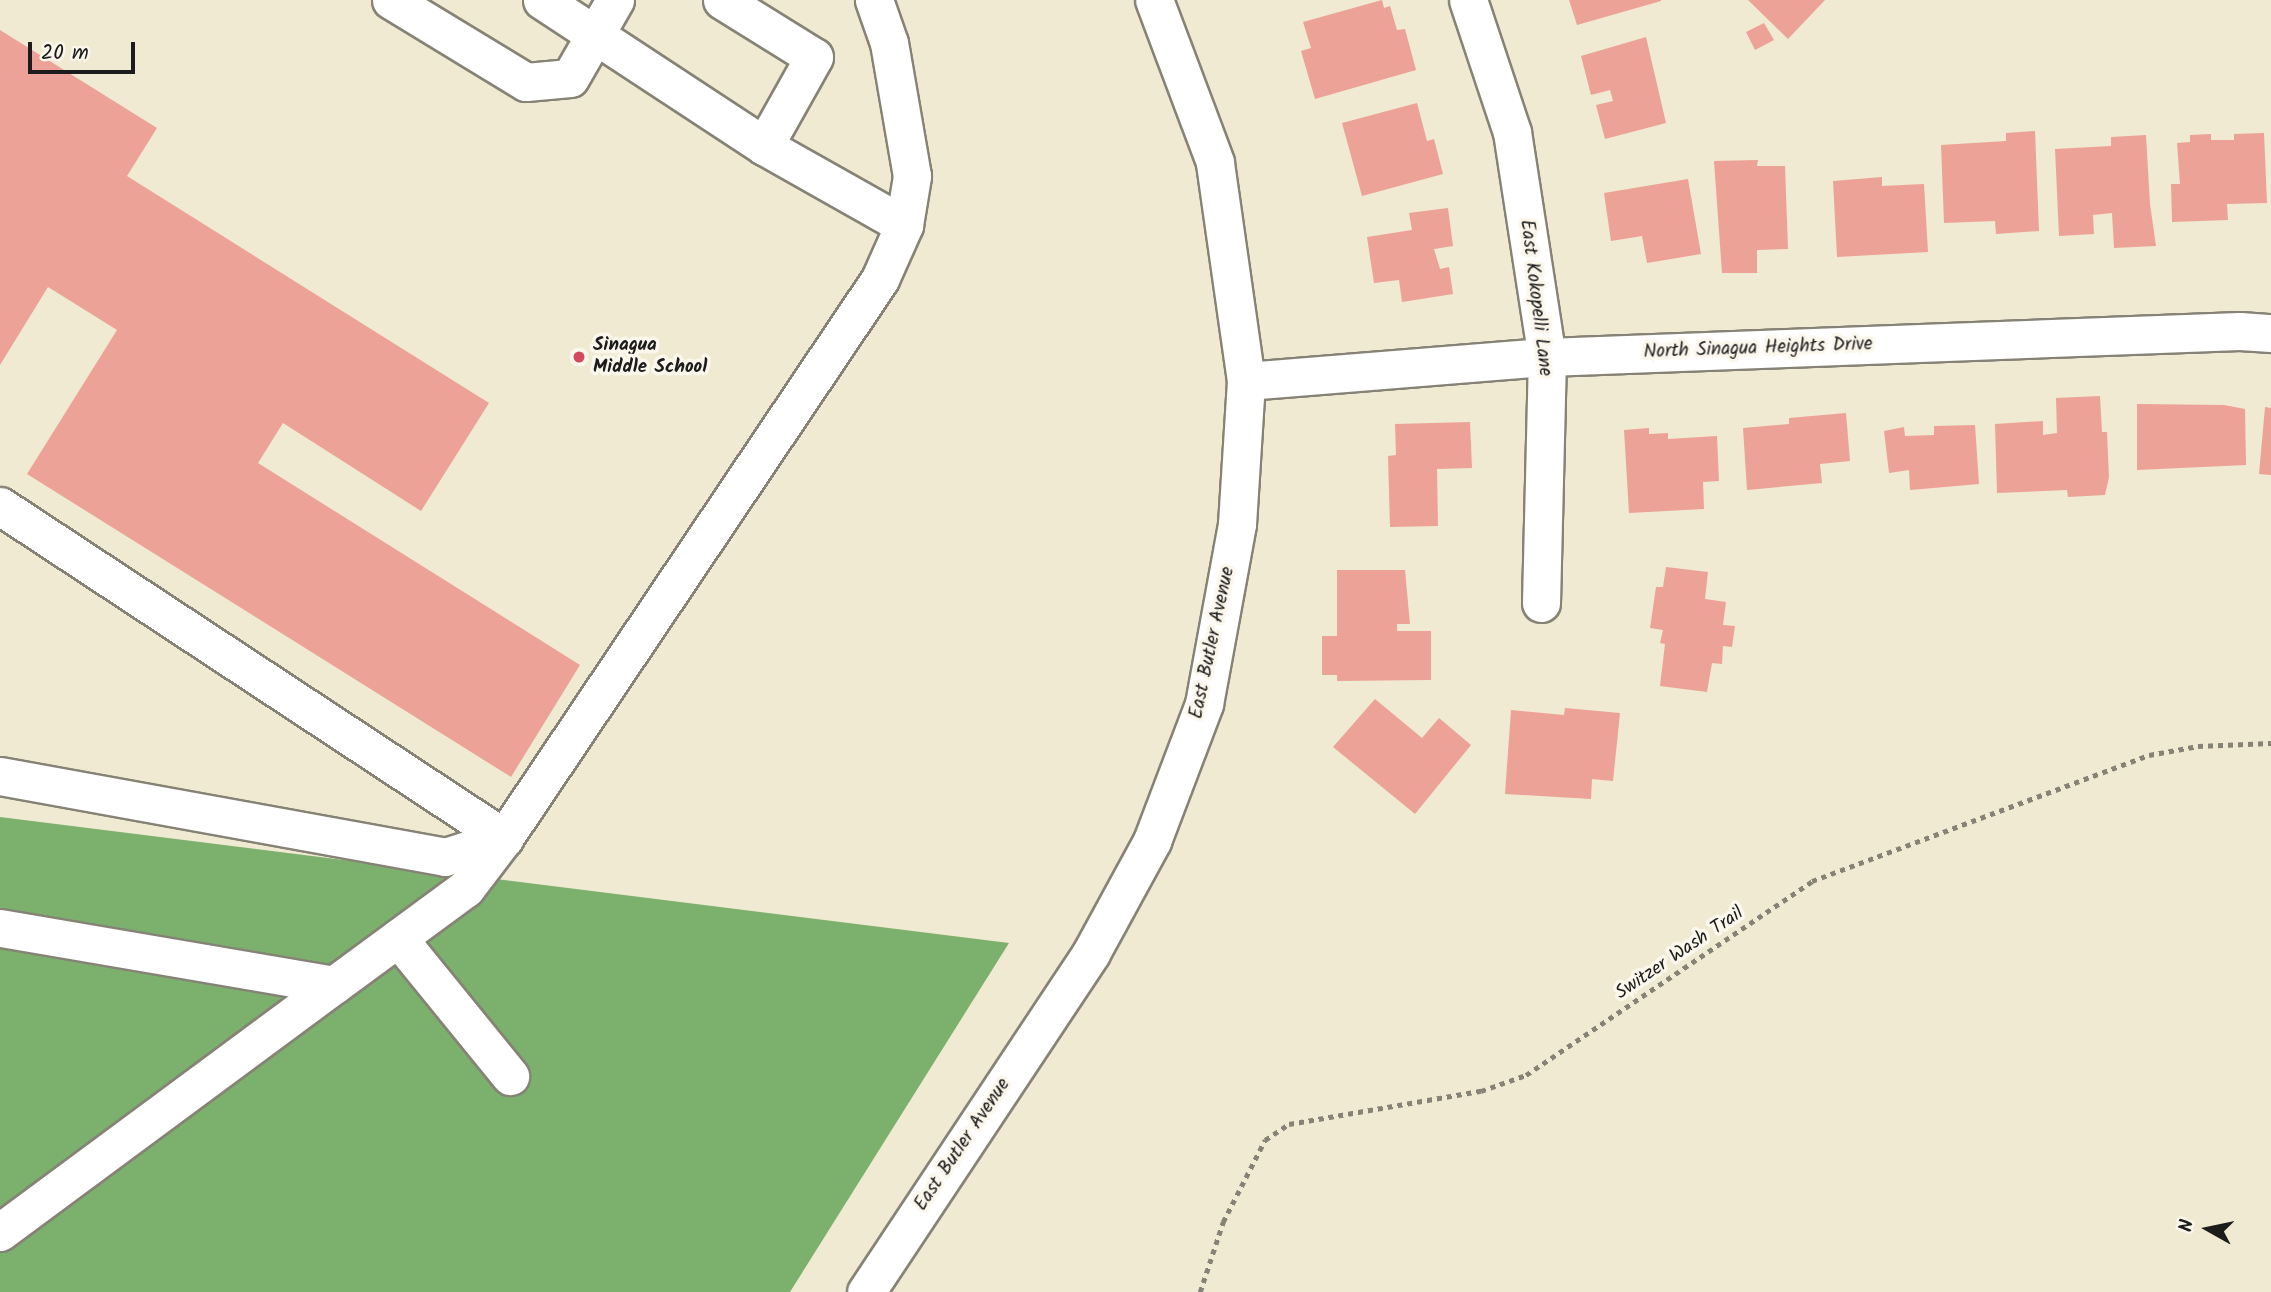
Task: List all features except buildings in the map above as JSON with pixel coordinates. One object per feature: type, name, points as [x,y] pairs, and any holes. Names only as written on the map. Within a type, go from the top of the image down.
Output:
[{"type":"street","points":[[391,0],[526,82],[570,78],[598,34],[615,0]]},
{"type":"street","points":[[542,0],[598,34],[764,146],[905,225]]},
{"type":"street","points":[[722,0],[814,57],[764,146]]},
{"type":"street","points":[[0,1232],[466,888],[504,838],[880,279],[905,225],[912,176],[889,43],[874,0]]},
{"type":"street","name":"East Butler Avenue","points":[[866,1292],[1091,953],[1152,841],[1204,704],[1237,524],[1246,381],[1215,162],[1154,0]]},
{"type":"street","name":"East Kokopelli Lane","points":[[1468,0],[1512,132],[1547,357],[1541,603]]},
{"type":"street","name":"North Sinagua Heights Drive","points":[[1246,381],[1547,357],[2240,331],[2271,333]]},
{"type":"street","points":[[0,506],[504,838]]},
{"type":"street","points":[[0,776],[445,857],[504,838]]},
{"type":"street","points":[[0,928],[334,985]]},
{"type":"street","points":[[398,938],[510,1076]]},
{"type":"path","name":"Switzer Wash Trail","points":[[1200,1292],[1223,1222],[1265,1140],[1289,1125],[1481,1091],[1526,1075],[1812,881],[2149,755],[2198,746],[2271,743]]},
{"type":"green space","points":[[0,817],[1009,943],[790,1292],[0,1292]]},
{"type":"place","name":"Sinagua Middle School","points":[[579,357]]}]
